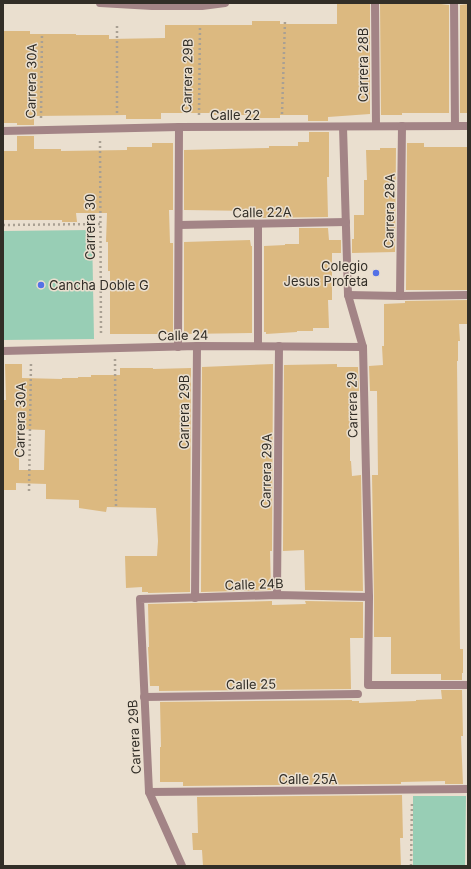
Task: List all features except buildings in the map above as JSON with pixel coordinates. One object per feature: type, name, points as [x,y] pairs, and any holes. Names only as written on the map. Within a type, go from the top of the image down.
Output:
[{"type":"street","points":[[100,3],[152,6],[202,6],[226,3]]},
{"type":"street","name":"Carrera 28B","points":[[375,3],[376,126]]},
{"type":"street","points":[[454,3],[455,126]]},
{"type":"street","name":"Carrera 28A","points":[[400,296],[402,126]]},
{"type":"street","name":"Calle 22","points":[[3,131],[179,127],[468,126]]},
{"type":"street","name":"Carrera 29B","points":[[178,347],[179,127]]},
{"type":"street","name":"Carrera 29","points":[[343,127],[348,295],[363,347],[369,597],[368,685],[468,685]]},
{"type":"street","name":"Calle 22A","points":[[179,225],[346,222]]},
{"type":"street","points":[[258,224],[258,346]]},
{"type":"street","points":[[348,295],[400,296],[468,294]]},
{"type":"street","name":"Carrera 29B","points":[[195,598],[196,346]]},
{"type":"street","name":"Calle 24","points":[[3,351],[196,346],[363,347]]},
{"type":"street","name":"Carrera 29A","points":[[277,595],[279,346]]},
{"type":"street","name":"Calle 24B","points":[[140,599],[277,595],[369,597]]},
{"type":"street","name":"Carrera 29B","points":[[140,599],[149,792],[182,866]]},
{"type":"street","name":"Calle 25","points":[[144,697],[358,694]]},
{"type":"street","name":"Calle 25A","points":[[149,792],[468,789]]},
{"type":"path","points":[[282,127],[285,21]]},
{"type":"path","points":[[117,26],[117,128]]},
{"type":"path","name":"Carrera 29B","points":[[199,127],[200,26]]},
{"type":"path","name":"Carrera 30A","points":[[41,130],[42,33]]},
{"type":"path","name":"Carrera 30","points":[[100,129],[101,349]]},
{"type":"path","points":[[3,225],[100,224]]},
{"type":"path","points":[[115,348],[116,507]]},
{"type":"path","name":"Carrera 30A","points":[[29,491],[31,350]]},
{"type":"path","points":[[411,866],[412,790]]},
{"type":"green space","points":[[92,230],[94,339],[3,340],[3,231]]},
{"type":"green space","points":[[413,796],[466,796],[465,866],[413,866]]},
{"type":"place","name":"Colegio Jesus Profeta","points":[[376,273]]},
{"type":"place","name":"Cancha Doble G","points":[[41,285]]}]
